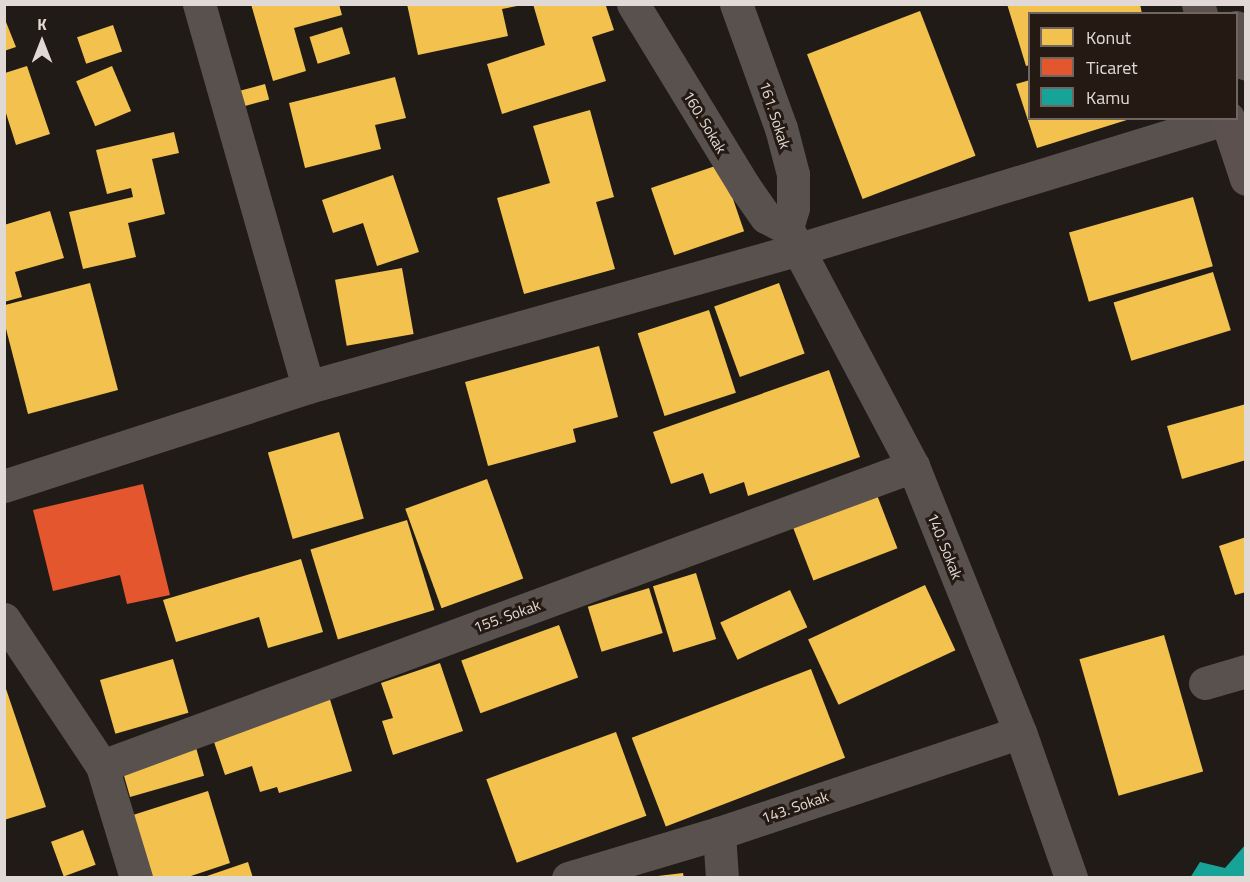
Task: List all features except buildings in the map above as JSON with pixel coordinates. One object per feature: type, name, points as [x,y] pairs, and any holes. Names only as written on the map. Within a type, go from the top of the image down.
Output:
[{"type":"main road","points":[[1227,120],[1245,179]]},
{"type":"street","points":[[199,4],[308,387]]},
{"type":"street","name":"160. Sokak","points":[[633,4],[744,186],[766,217],[792,239]]},
{"type":"street","name":"161. Sokak","points":[[736,4],[781,128],[793,174],[792,239]]},
{"type":"street","points":[[4,486],[308,387],[792,239],[1223,120]]},
{"type":"street","name":"140. Sokak","points":[[792,239],[913,466],[1020,732],[1071,878]]},
{"type":"street","name":"155. Sokak","points":[[102,766],[913,466]]},
{"type":"street","points":[[5,624],[102,766],[136,878]]},
{"type":"street","points":[[1205,683],[1245,671]]},
{"type":"street","name":"143. Sokak","points":[[568,878],[718,833],[1020,732]]},
{"type":"street","points":[[718,833],[722,878]]}]
